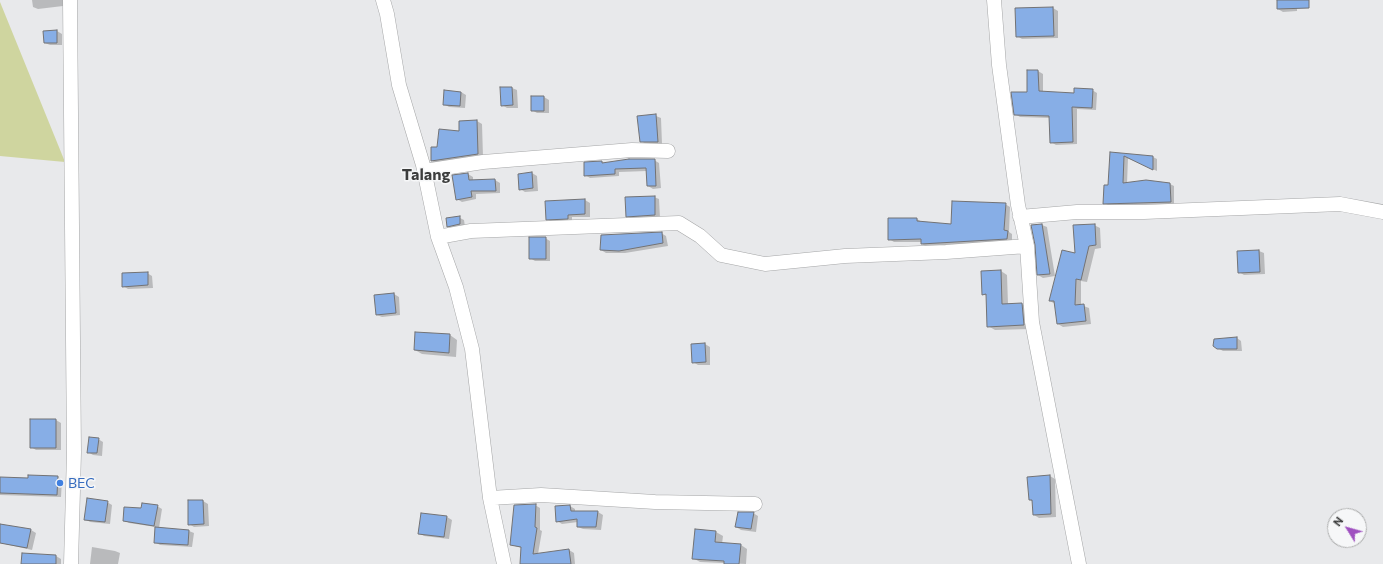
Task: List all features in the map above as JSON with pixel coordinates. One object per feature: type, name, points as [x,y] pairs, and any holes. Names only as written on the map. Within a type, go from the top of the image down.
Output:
[{"type":"street","points":[[70,0],[74,452],[71,564]]},
{"type":"street","points":[[383,0],[387,14],[399,85],[424,171],[438,237],[456,287],[472,349],[490,498],[504,564]]},
{"type":"street","points":[[994,0],[999,65],[1020,217],[1027,246],[1032,322],[1079,564]]},
{"type":"street","points":[[424,171],[483,162],[632,150],[668,151]]},
{"type":"street","points":[[1020,217],[1077,212],[1144,212],[1340,204],[1383,212]]},
{"type":"street","points":[[438,237],[471,231],[679,223],[700,236],[722,255],[765,264],[845,256],[946,252],[1027,246]]},
{"type":"street","points":[[490,498],[541,495],[655,502],[755,504]]},
{"type":"green space","points":[[0,2],[65,162],[0,156]]},
{"type":"building","points":[[1277,0],[1309,0],[1309,8],[1277,9]]},
{"type":"building","points":[[1053,7],[1054,36],[1016,37],[1015,8]]},
{"type":"building","points":[[57,30],[57,43],[44,43],[43,31]]},
{"type":"building","points":[[1027,70],[1038,70],[1039,91],[1074,93],[1074,88],[1093,89],[1092,108],[1072,107],[1073,142],[1050,143],[1049,116],[1014,115],[1011,92],[1027,92]]},
{"type":"building","points":[[500,87],[512,87],[513,105],[501,106]]},
{"type":"building","points":[[444,90],[461,92],[460,106],[443,105]]},
{"type":"building","points":[[531,96],[544,96],[544,111],[531,111]]},
{"type":"building","points":[[656,114],[658,142],[640,142],[637,116]]},
{"type":"building","points":[[477,120],[478,154],[431,161],[431,147],[437,147],[439,129],[459,131],[459,121]]},
{"type":"building","points":[[1110,152],[1153,156],[1153,170],[1124,156],[1123,183],[1146,180],[1170,183],[1171,202],[1103,204],[1104,185],[1108,185]]},
{"type":"building","points":[[629,159],[655,159],[656,186],[647,186],[646,168],[615,169],[615,174],[584,176],[584,162],[602,161],[602,163]]},
{"type":"building","points":[[532,172],[533,188],[519,190],[518,174]]},
{"type":"building","points":[[468,173],[469,180],[495,179],[496,191],[471,191],[472,197],[456,200],[452,175]]},
{"type":"building","points":[[655,196],[655,215],[626,217],[625,197]]},
{"type":"building","points":[[585,199],[585,214],[568,215],[568,219],[546,220],[545,201]]},
{"type":"building","points":[[952,201],[1006,203],[1004,230],[1008,231],[1007,239],[921,244],[921,239],[888,240],[888,218],[917,218],[917,221],[951,224]]},
{"type":"building","points":[[460,216],[460,224],[447,227],[446,218]]},
{"type":"building","points":[[1042,224],[1050,274],[1037,275],[1035,245],[1031,225]]},
{"type":"building","points":[[1095,224],[1096,245],[1089,246],[1081,280],[1076,279],[1075,305],[1084,304],[1086,321],[1057,324],[1054,301],[1049,301],[1062,250],[1075,253],[1073,225]]},
{"type":"building","points":[[662,232],[663,243],[619,251],[600,250],[601,235]]},
{"type":"building","points":[[529,237],[546,237],[546,259],[529,259]]},
{"type":"building","points":[[1259,250],[1260,272],[1238,273],[1237,251]]},
{"type":"building","points":[[1001,270],[1002,304],[1022,303],[1024,325],[987,327],[986,294],[982,295],[981,271]]},
{"type":"building","points":[[148,272],[148,285],[122,287],[122,273]]},
{"type":"building","points":[[394,293],[396,313],[376,315],[374,295]]},
{"type":"building","points":[[415,332],[450,334],[449,353],[414,350]]},
{"type":"building","points":[[1237,337],[1237,349],[1217,349],[1213,346],[1214,339]]},
{"type":"building","points":[[705,343],[706,362],[692,363],[691,344]]},
{"type":"building","points":[[30,419],[56,419],[56,448],[30,448]]},
{"type":"building","points":[[89,437],[99,438],[97,453],[87,453]]},
{"type":"building","points":[[28,475],[58,476],[57,495],[0,493],[0,477],[28,478]]},
{"type":"building","points":[[1050,475],[1051,514],[1033,515],[1032,500],[1029,500],[1027,477]]},
{"type":"building","points":[[87,498],[108,501],[105,522],[84,520]]},
{"type":"building","points":[[188,500],[203,500],[204,524],[188,525]]},
{"type":"building","points":[[142,503],[158,505],[154,526],[123,521],[124,507],[141,508]]},
{"type":"building","points":[[536,504],[535,527],[537,528],[533,554],[569,549],[571,564],[520,564],[521,547],[510,545],[514,505]]},
{"type":"building","points":[[570,505],[571,511],[598,511],[596,527],[577,527],[577,519],[556,522],[555,506]]},
{"type":"building","points":[[738,512],[754,512],[751,529],[735,527]]},
{"type":"building","points":[[421,513],[447,516],[444,537],[418,534]]},
{"type":"building","points":[[0,524],[31,529],[27,548],[0,543]]},
{"type":"building","points":[[155,527],[189,530],[188,545],[154,543]]},
{"type":"building","points":[[695,529],[716,531],[715,542],[741,544],[739,564],[724,564],[724,561],[692,559]]},
{"type":"building","points":[[22,553],[56,555],[56,564],[21,564]]},
{"type":"place","name":"BEC","points":[[60,483]]},
{"type":"district","name":"Talang","points":[[426,175]]}]
